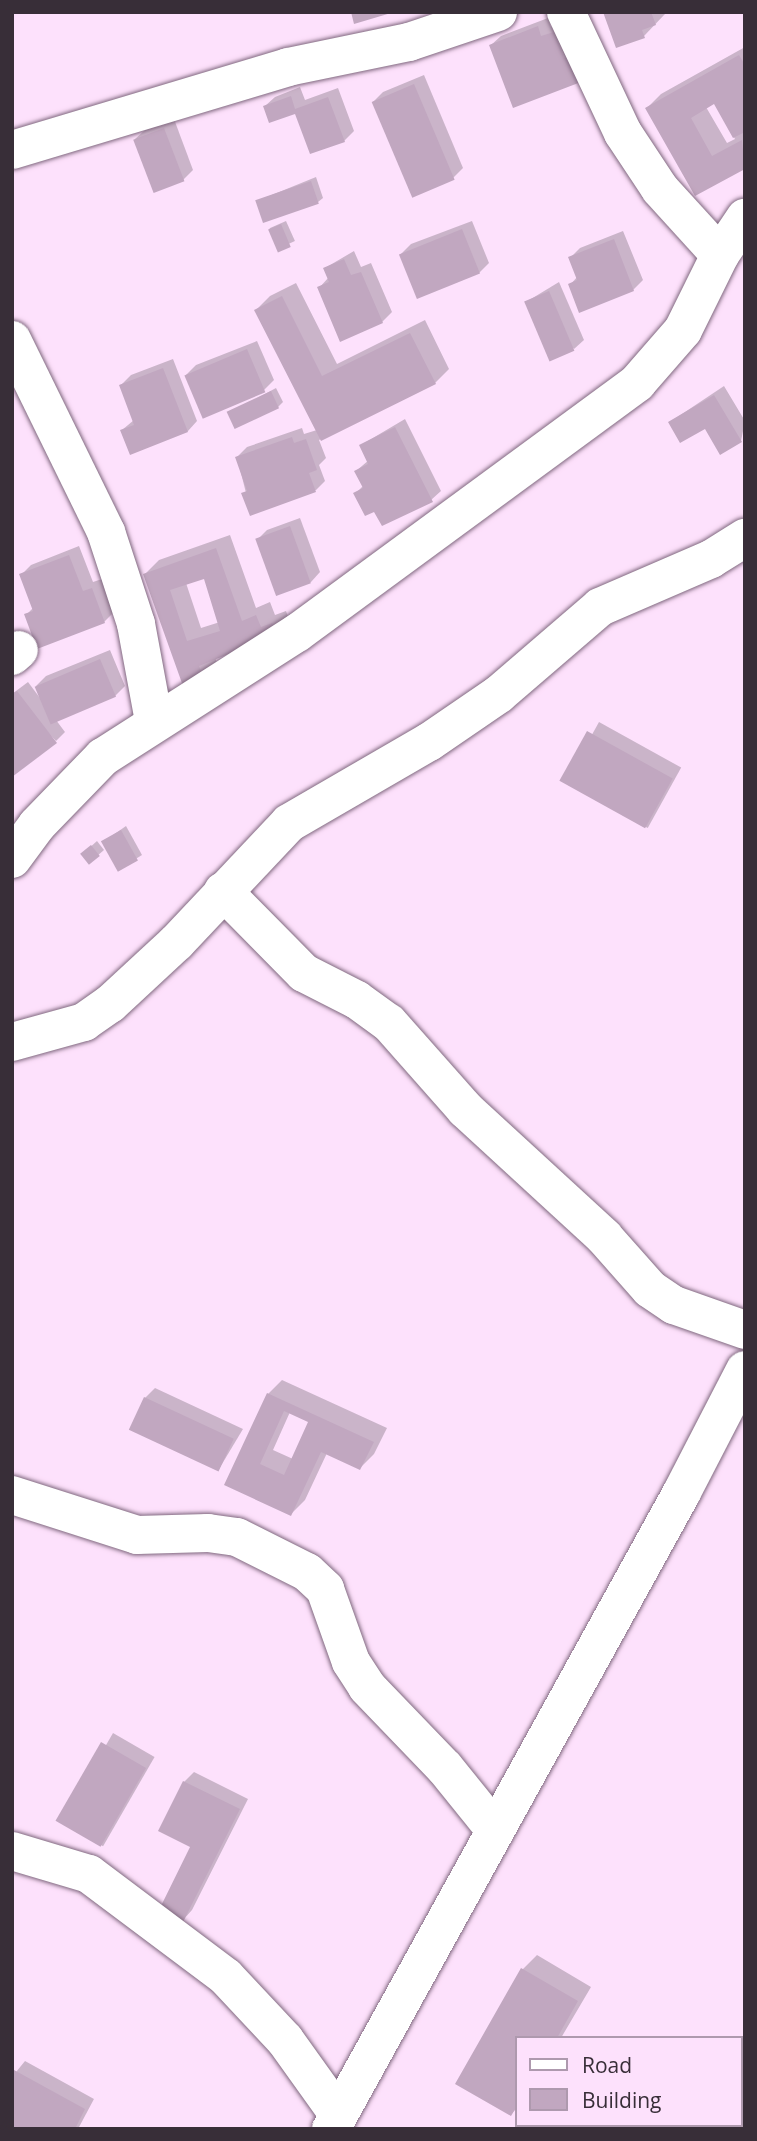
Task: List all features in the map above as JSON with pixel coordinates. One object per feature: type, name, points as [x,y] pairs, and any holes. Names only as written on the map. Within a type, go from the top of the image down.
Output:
[{"type":"street","points":[[12,150],[288,67],[409,42],[498,12]]},
{"type":"street","points":[[566,12],[624,133],[660,189],[720,255]]},
{"type":"street","points":[[12,859],[37,825],[103,757],[154,721],[297,633],[636,383],[683,330],[720,255],[745,218]]},
{"type":"street","points":[[12,340],[106,532],[136,624],[154,721]]},
{"type":"street","points":[[12,1042],[84,1023],[110,1004],[177,942],[289,824],[429,742],[499,694],[600,607],[711,559],[745,538]]},
{"type":"street","points":[[223,891],[304,973],[357,1000],[389,1023],[466,1109],[604,1237],[650,1289],[674,1305],[745,1330]]},
{"type":"street","points":[[12,1851],[89,1874],[226,1977],[285,2040],[334,2121],[745,1370]]},
{"type":"street","points":[[12,1495],[137,1535],[208,1533],[237,1538],[307,1572],[329,1598],[351,1662],[366,1687],[445,1768],[495,1830]]},
{"type":"building","points":[[351,12],[391,12],[391,13],[354,24]]},
{"type":"building","points":[[603,12],[651,12],[656,25],[642,30],[645,38],[616,48]]},
{"type":"building","points":[[538,26],[541,36],[554,32],[564,58],[571,55],[581,82],[513,108],[489,45]]},
{"type":"building","points":[[739,55],[745,65],[745,132],[733,138],[714,104],[691,118],[712,156],[742,140],[745,169],[695,196],[645,108]]},
{"type":"building","points":[[414,84],[455,180],[412,198],[372,102]]},
{"type":"building","points":[[291,96],[295,109],[328,97],[345,142],[310,154],[295,114],[269,123],[263,106]]},
{"type":"building","points":[[164,128],[184,181],[154,193],[133,140]]},
{"type":"building","points":[[311,181],[319,204],[263,223],[255,200]]},
{"type":"building","points":[[281,224],[291,247],[278,252],[268,229]]},
{"type":"building","points":[[462,229],[480,274],[417,299],[399,254]]},
{"type":"building","points":[[614,239],[634,291],[579,313],[568,284],[577,280],[568,257]]},
{"type":"building","points":[[344,259],[351,275],[361,272],[383,323],[340,342],[317,287],[329,282],[323,268]]},
{"type":"building","points":[[549,291],[574,351],[550,361],[524,302]]},
{"type":"building","points":[[282,296],[322,376],[410,333],[436,384],[321,441],[254,310]]},
{"type":"building","points":[[247,349],[265,392],[203,419],[184,376]]},
{"type":"building","points":[[163,368],[188,432],[130,455],[120,430],[134,425],[119,385]]},
{"type":"building","points":[[271,391],[279,408],[235,429],[227,412]]},
{"type":"building","points":[[714,395],[742,442],[720,455],[705,429],[680,443],[668,422]]},
{"type":"building","points":[[395,427],[433,502],[382,526],[374,512],[365,516],[353,493],[363,488],[354,471],[368,464],[359,445]]},
{"type":"building","points":[[292,437],[294,443],[306,439],[317,470],[309,473],[316,492],[250,516],[241,493],[247,491],[235,457]]},
{"type":"building","points":[[290,526],[311,583],[276,596],[255,539]]},
{"type":"building","points":[[216,548],[242,621],[256,615],[261,627],[272,623],[276,635],[199,666],[204,679],[183,686],[143,574]],"holes":[[[204,579],[220,631],[187,641],[170,590]]]},
{"type":"building","points":[[69,555],[83,591],[92,588],[105,623],[37,649],[24,614],[33,611],[19,574]]},
{"type":"building","points":[[100,659],[116,697],[51,724],[35,687]]},
{"type":"building","points":[[17,691],[57,743],[12,777],[12,694]]},
{"type":"building","points":[[587,731],[673,779],[645,828],[559,781]]},
{"type":"building","points":[[121,830],[138,861],[118,872],[101,841]]},
{"type":"building","points":[[91,845],[100,856],[89,865],[80,854]]},
{"type":"building","points":[[267,1393],[374,1442],[360,1470],[321,1452],[291,1516],[224,1485]],"holes":[[[284,1411],[308,1422],[284,1475],[260,1464]]]},
{"type":"building","points":[[144,1397],[234,1439],[219,1471],[129,1430]]},
{"type":"building","points":[[101,1742],[146,1768],[101,1847],[56,1821]]},
{"type":"building","points":[[183,1781],[240,1809],[183,1922],[159,1910],[190,1847],[158,1831]]},
{"type":"building","points":[[521,1968],[578,2001],[558,2036],[516,2036],[516,2108],[511,2116],[455,2084]]},
{"type":"building","points":[[14,2070],[85,2109],[75,2129],[12,2129]]}]
